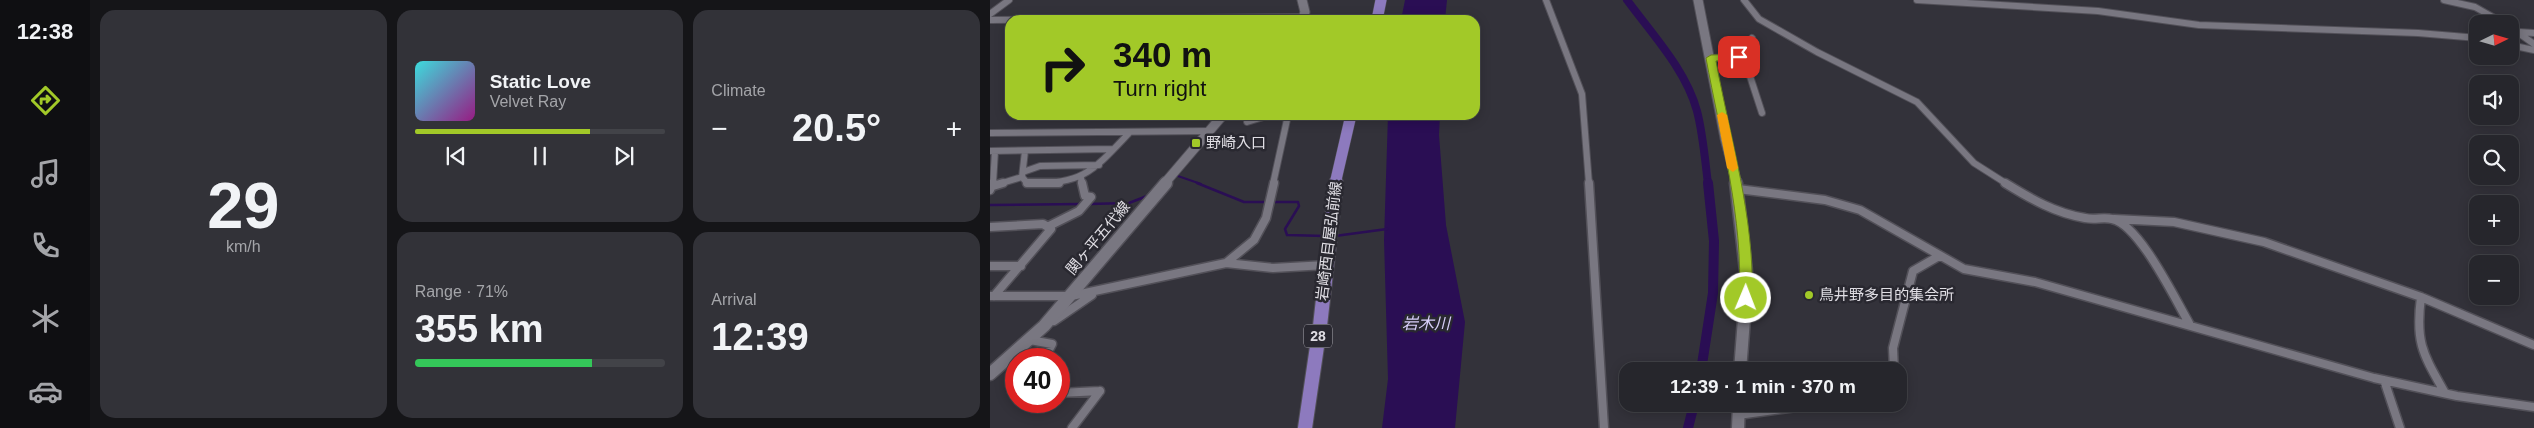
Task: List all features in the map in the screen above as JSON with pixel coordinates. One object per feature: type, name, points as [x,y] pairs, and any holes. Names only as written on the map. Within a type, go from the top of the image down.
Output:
[{"type":"main road","points":[[1378,15],[1381,0]]},
{"type":"main road","name":"岩崎西目屋弘前線","points":[[1305,428],[1329,228],[1344,138],[1350,120]]},
{"type":"street","points":[[990,14],[1009,0]]},
{"type":"street","points":[[1302,0],[1304,15]]},
{"type":"street","points":[[1546,0],[1582,94],[1593,228],[1604,428]]},
{"type":"street","points":[[1698,0],[1711,58],[1725,138],[1738,189],[1747,280],[1741,362]]},
{"type":"street","points":[[1744,0],[1744,3],[1754,11],[1759,19],[1817,52],[1917,102],[1974,163],[2032,200],[2060,213],[2088,219],[2174,222],[2234,237],[2264,242],[2311,256],[2421,297],[2534,344]]},
{"type":"street","points":[[1917,0],[2098,11],[2199,25],[2418,32],[2469,37]]},
{"type":"street","points":[[2444,0],[2475,7],[2489,15]]},
{"type":"street","points":[[990,20],[1005,20]]},
{"type":"street","points":[[2519,32],[2534,33]]},
{"type":"street","points":[[2519,33],[2534,44]]},
{"type":"street","points":[[1739,57],[1752,38]]},
{"type":"street","points":[[2519,46],[2534,50]]},
{"type":"street","points":[[1711,58],[1739,57]]},
{"type":"street","points":[[1739,57],[1747,67],[1762,112]]},
{"type":"street","name":"関ヶ平五代線","points":[[990,374],[1044,326],[1219,120]]},
{"type":"street","points":[[1247,122],[1254,120]]},
{"type":"street","points":[[1226,264],[1254,240],[1261,229],[1271,201],[1287,120]]},
{"type":"street","points":[[990,133],[1210,131]]},
{"type":"street","points":[[1025,151],[1023,175],[1028,184],[1081,178],[1099,165],[1130,132]]},
{"type":"street","points":[[1099,165],[1040,166],[992,188],[993,151],[1113,149]]},
{"type":"street","points":[[990,227],[1024,224],[1049,226],[1079,211],[1091,196],[1085,196],[1081,178]]},
{"type":"street","points":[[1738,189],[1825,200],[1860,210],[1964,269],[2035,282],[2189,323],[2384,380],[2445,393],[2534,407]]},
{"type":"street","points":[[2114,219],[2143,243],[2189,323]]},
{"type":"street","points":[[992,296],[1048,236],[1051,229],[1049,226]]},
{"type":"street","points":[[1894,362],[1893,348],[1913,271],[1939,256]]},
{"type":"street","points":[[992,296],[1070,296],[1226,264],[1273,268],[1326,265]]},
{"type":"street","points":[[990,266],[1021,266]]},
{"type":"street","points":[[1044,326],[1101,291]]},
{"type":"street","points":[[2421,297],[2418,322],[2422,351],[2445,393]]},
{"type":"street","points":[[1030,340],[1052,344],[1050,348]]},
{"type":"street","points":[[2384,380],[2400,428]]},
{"type":"street","points":[[1070,392],[1100,391],[1072,428]]},
{"type":"street","points":[[1738,416],[1765,412]]},
{"type":"water","points":[[1405,0],[1447,0],[1446,15],[1402,15]]},
{"type":"water","name":"岩木川","points":[[1388,120],[1440,120],[1439,135],[1446,225],[1465,322],[1455,428],[1382,428],[1388,379],[1384,240]]},
{"type":"waterway","points":[[1627,0],[1677,67],[1692,96],[1701,129],[1708,184]]},
{"type":"waterway","points":[[1175,175],[1201,184]]},
{"type":"waterway","points":[[1197,183],[1244,202],[1298,202],[1299,206],[1285,229],[1287,235],[1325,236]]},
{"type":"waterway","points":[[1702,362],[1713,293],[1714,241],[1708,183]]},
{"type":"waterway","points":[[1089,204],[1129,203],[1147,196]]},
{"type":"waterway","points":[[990,205],[1081,204]]},
{"type":"waterway","points":[[1335,236],[1387,229]]},
{"type":"waterway","points":[[1688,428],[1692,412]]},
{"type":"slow traffic","points":[[1722,115],[1725,138],[1733,168]]},
{"type":"place","name":"野崎入口","points":[[1196,143]]},
{"type":"place","name":"鳥井野多目的集会所","points":[[1809,295]]},
{"type":"route","points":[[1739,57],[1711,58],[1725,138],[1738,189],[1747,280],[1746,298]]}]
